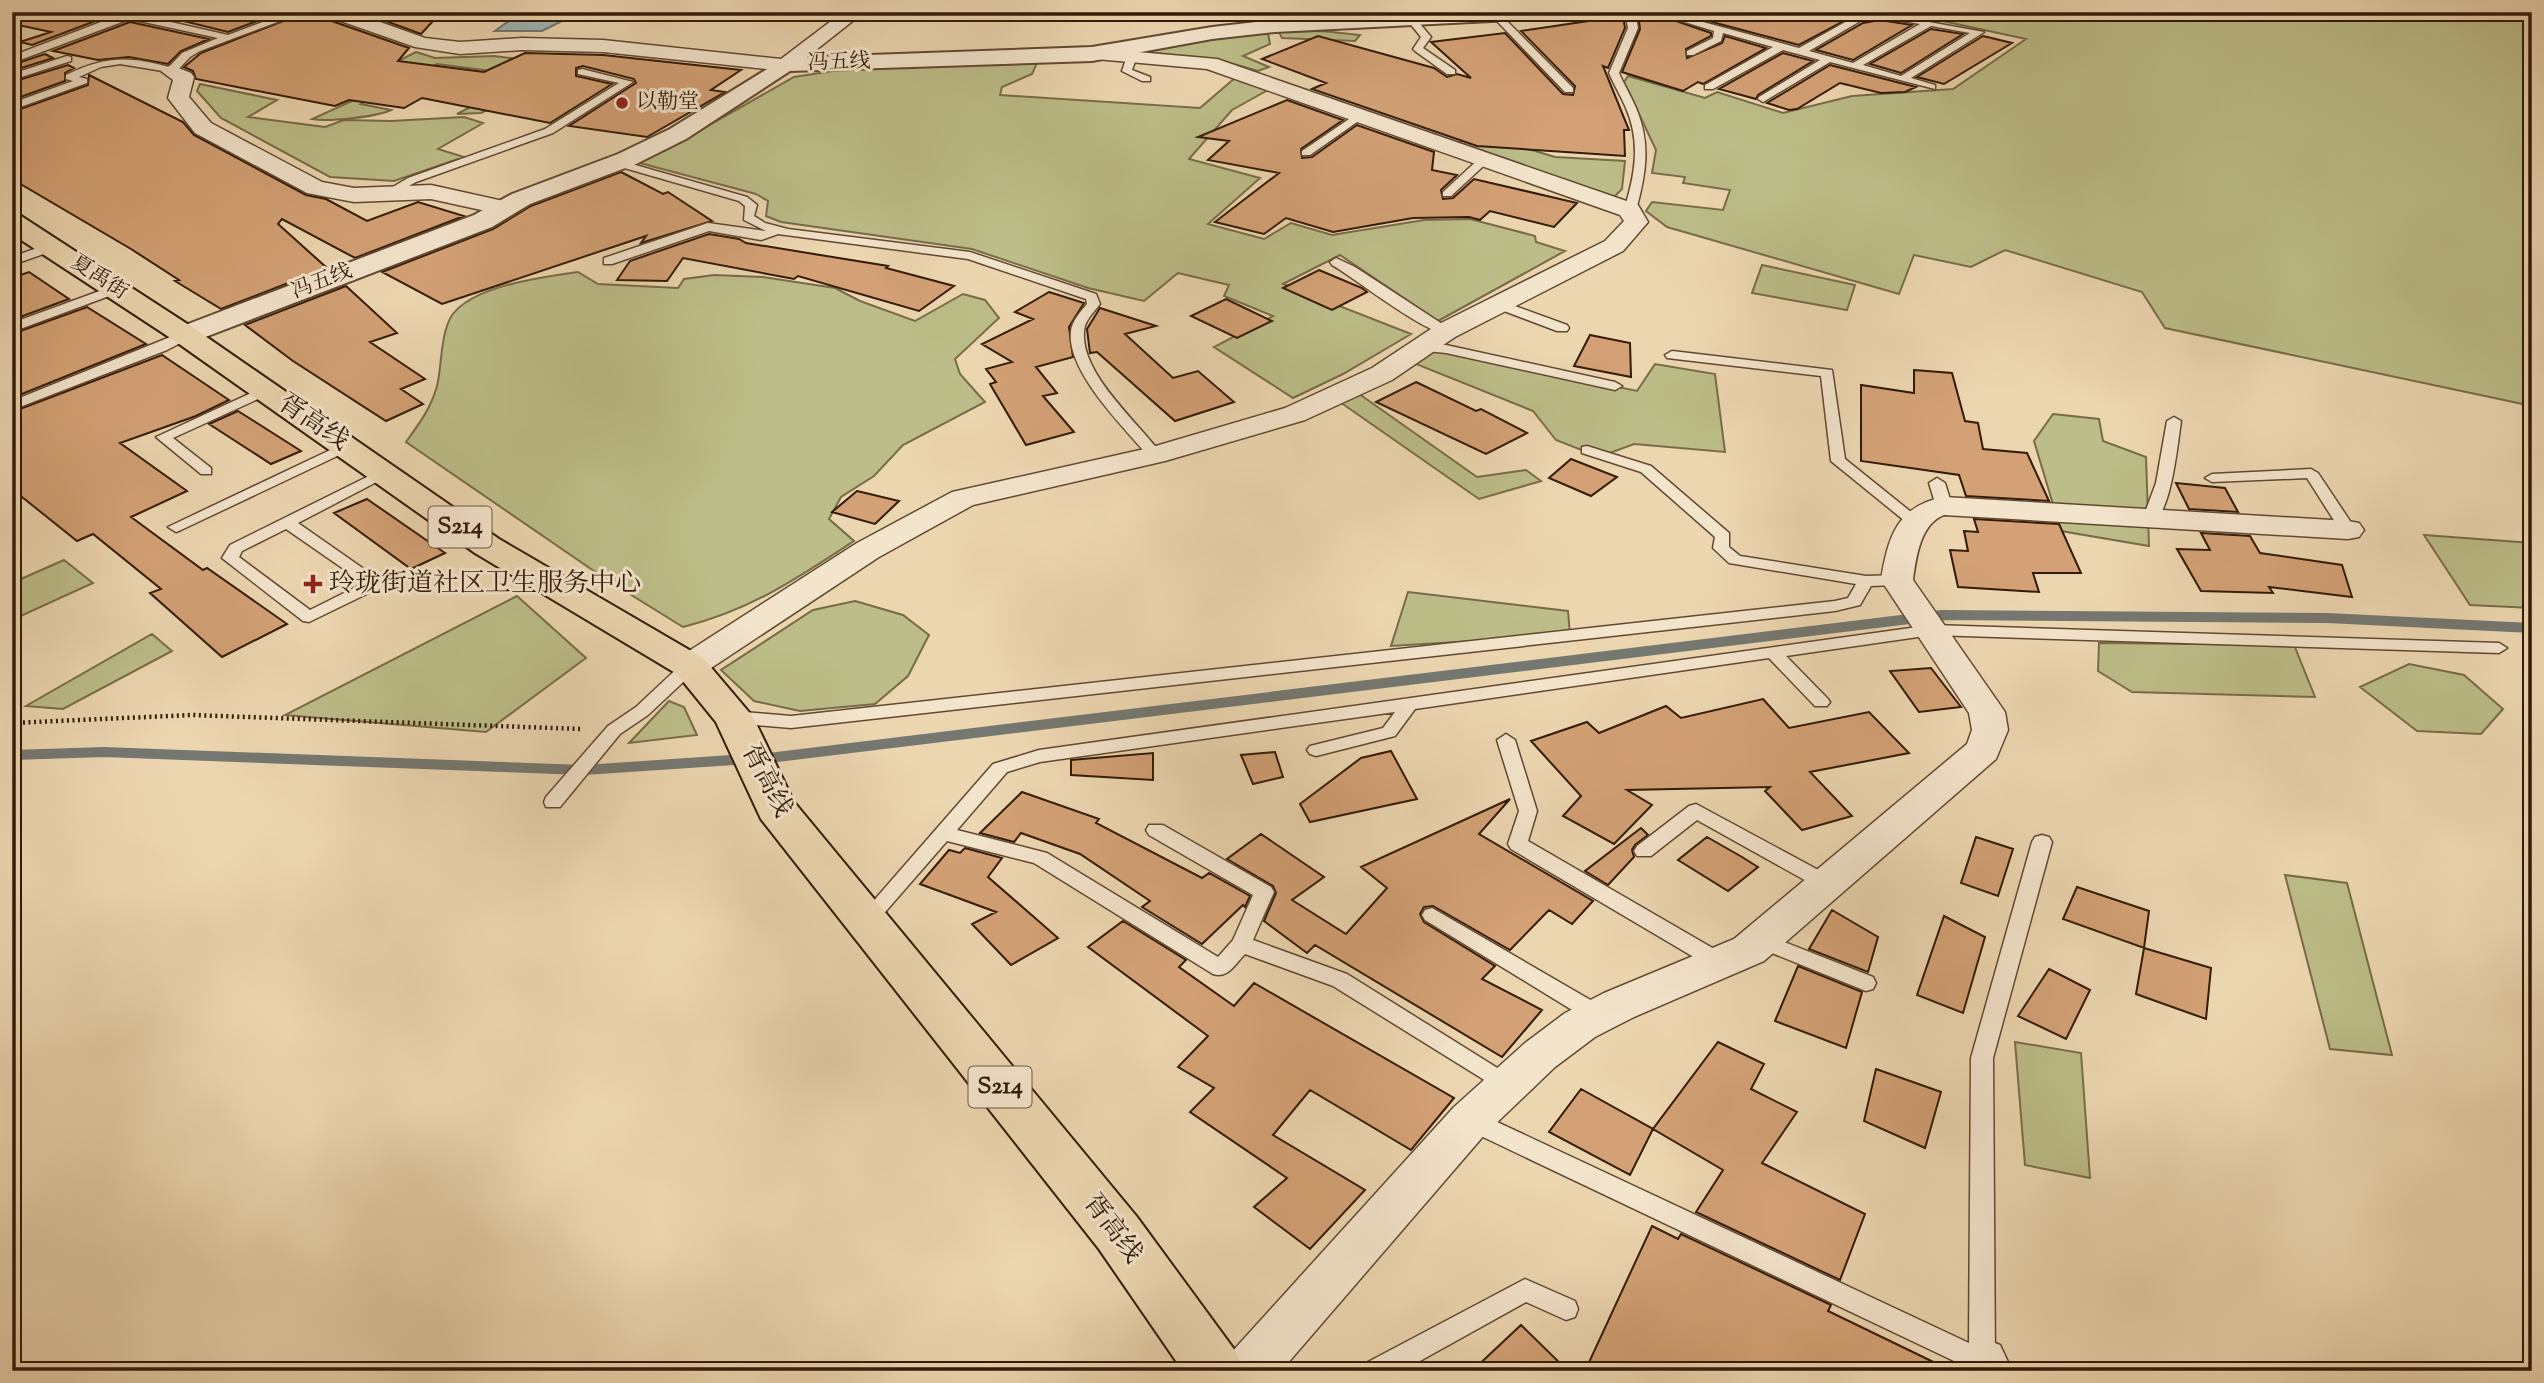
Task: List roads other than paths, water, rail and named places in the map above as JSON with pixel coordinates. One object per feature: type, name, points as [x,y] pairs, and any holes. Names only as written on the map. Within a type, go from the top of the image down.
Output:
[{"type":"main road","name":"夏禹街","points":[[12,222],[185,335]]},
{"type":"main road","name":"胥高线","points":[[185,335],[385,472],[487,546],[690,666],[733,717],[776,809],[1118,1233],[1216,1371]]},
{"type":"street","points":[[334,13],[422,43],[460,48],[522,44],[603,46],[785,65],[855,12]]},
{"type":"street","name":"冯五线","points":[[185,335],[483,221],[521,199],[618,163],[678,134],[785,65],[1092,54],[1212,33],[1275,26],[1550,12]]},
{"type":"street","points":[[690,666],[869,550],[963,498],[1155,454],[1295,414],[1382,374],[1446,331],[1614,246],[1636,222],[1630,210],[1210,63],[1092,54]]},
{"type":"street","points":[[170,71],[184,78],[178,98],[203,128],[315,188],[354,195],[431,192],[505,208]]},
{"type":"street","points":[[1248,1371],[1470,1120],[1560,1040],[1598,1015],[1749,950],[1983,750],[1990,730],[1987,712],[1915,605],[1900,561],[1916,523],[1940,495],[2151,518],[2348,530]]},
{"type":"lane","points":[[12,18],[27,12]]},
{"type":"lane","points":[[114,12],[135,14],[230,38]]},
{"type":"lane","points":[[12,107],[83,81],[69,77],[117,60],[127,59],[170,71],[186,55],[299,12]]},
{"type":"lane","points":[[1630,12],[1633,28],[1614,73],[1634,114],[1642,139],[1641,176],[1630,210]]},
{"type":"lane","points":[[1657,12],[1931,87]]},
{"type":"lane","points":[[1691,22],[1730,12]]},
{"type":"lane","points":[[12,60],[135,14]]},
{"type":"lane","points":[[1801,51],[1859,18],[1880,14],[1979,32],[1903,79]]},
{"type":"lane","points":[[1497,16],[1569,90]]},
{"type":"lane","points":[[1413,21],[1426,37],[1418,49],[1451,72]]},
{"type":"lane","points":[[1854,66],[1929,23]]},
{"type":"lane","points":[[1690,52],[1718,38],[1719,29]]},
{"type":"lane","points":[[1709,87],[1782,46]]},
{"type":"lane","points":[[1132,56],[1127,71],[1146,79]]},
{"type":"lane","points":[[12,77],[67,59]]},
{"type":"lane","points":[[1763,99],[1828,59]]},
{"type":"lane","points":[[387,194],[412,180],[549,131],[628,82],[582,72]]},
{"type":"lane","points":[[1306,153],[1362,115]]},
{"type":"lane","points":[[1447,194],[1485,159]]},
{"type":"lane","points":[[618,163],[743,199],[751,205],[747,216],[761,226],[970,256],[1091,297],[1094,304],[1079,323],[1078,349],[1092,376],[1155,454]]},
{"type":"lane","points":[[608,261],[708,227],[761,236],[782,231]]},
{"type":"lane","points":[[12,261],[51,247]]},
{"type":"lane","points":[[1336,262],[1368,278],[1418,319],[1446,331]]},
{"type":"lane","points":[[12,328],[116,289]]},
{"type":"lane","points":[[1500,305],[1562,328]]},
{"type":"lane","points":[[12,406],[162,347],[185,335]]},
{"type":"lane","points":[[1422,347],[1446,349],[1615,386]]},
{"type":"lane","points":[[1672,355],[1827,373],[1838,461],[1916,523]]},
{"type":"lane","points":[[206,471],[163,437],[266,390]]},
{"type":"lane","points":[[2151,518],[2164,483],[2174,421]]},
{"type":"lane","points":[[176,527],[347,446]]},
{"type":"lane","points":[[1587,450],[1646,469],[1723,536],[1721,548],[1735,560],[1866,581],[1915,605],[2499,648]]},
{"type":"lane","points":[[288,523],[375,584],[309,617],[230,558],[236,548],[385,472]]},
{"type":"lane","points":[[2212,478],[2311,473],[2348,530]]},
{"type":"lane","points":[[733,717],[792,722],[1835,606],[1853,601],[1866,581]]},
{"type":"lane","points":[[866,921],[1000,768],[1039,756],[1773,652],[1915,605]]},
{"type":"lane","points":[[1773,652],[1821,702]]},
{"type":"lane","points":[[553,802],[614,730],[642,711],[690,666]]},
{"type":"lane","points":[[1316,750],[1389,732],[1410,703]]},
{"type":"lane","points":[[1506,740],[1528,811],[1518,844],[1721,963]]},
{"type":"lane","points":[[1644,851],[1696,811],[1826,883]]},
{"type":"lane","points":[[943,833],[1040,858],[1220,968],[1241,944],[1264,892],[1156,830]]},
{"type":"lane","points":[[1470,1120],[1982,1366],[1982,1058],[2042,842]]},
{"type":"lane","points":[[1432,915],[1598,1015]]},
{"type":"lane","points":[[1759,940],[1866,983]]},
{"type":"lane","points":[[1241,944],[1340,981],[1507,1085]]},
{"type":"lane","points":[[1377,1371],[1525,1290],[1566,1309]]},
{"type":"water","points":[[521,12],[580,12],[542,31],[495,31]]},
{"type":"waterway","points":[[12,755],[104,752],[584,770],[777,757],[1942,615],[2327,618],[2532,628]]},
{"type":"place","name":"以勒堂","points":[[622,103]]},
{"type":"place","name":"玲珑街道社区卫生服务中心","points":[[313,584]]}]
